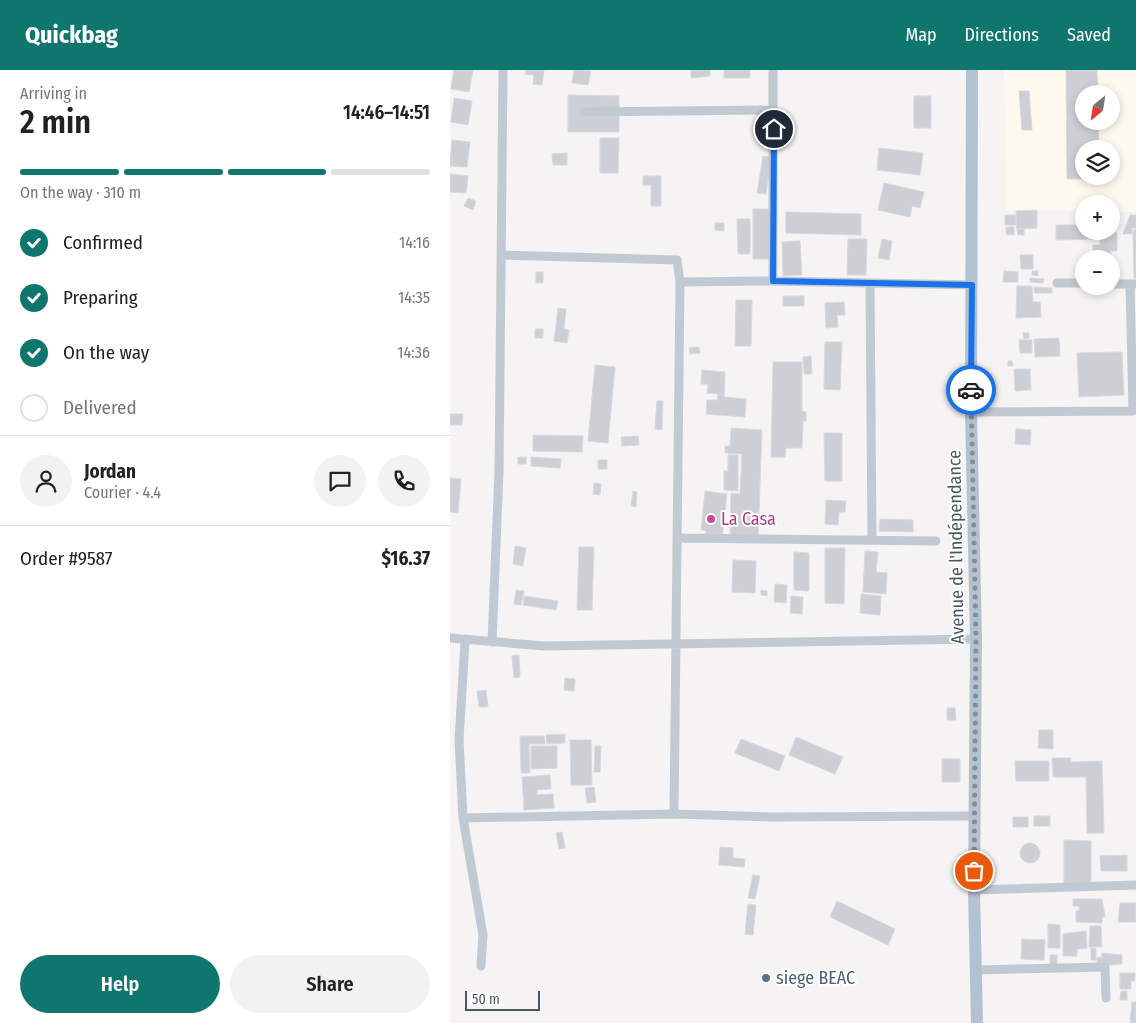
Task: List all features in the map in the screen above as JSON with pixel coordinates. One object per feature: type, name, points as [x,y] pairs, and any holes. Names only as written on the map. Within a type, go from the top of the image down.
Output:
[{"type":"main road","name":"Avenue de l'Indépendance","points":[[972,70],[971,412],[976,639],[974,890],[977,1023]]},
{"type":"street","points":[[492,642],[499,472],[503,70]]},
{"type":"street","points":[[773,70],[773,281]]},
{"type":"street","points":[[584,112],[774,110]]},
{"type":"street","points":[[501,255],[677,260],[680,282],[674,814]]},
{"type":"street","points":[[680,282],[773,281],[972,285]]},
{"type":"street","points":[[1057,283],[1075,283]]},
{"type":"street","points":[[870,284],[872,540]]},
{"type":"street","points":[[971,412],[1134,410],[1133,284],[1120,284]]},
{"type":"street","points":[[678,538],[936,541]]},
{"type":"street","points":[[450,638],[466,641],[544,646],[976,639]]},
{"type":"street","points":[[466,641],[458,740],[463,818],[483,935],[481,966]]},
{"type":"street","points":[[463,818],[674,814],[773,817],[975,816]]},
{"type":"street","points":[[974,890],[1136,885]]},
{"type":"street","points":[[976,970],[1105,968],[1106,998]]},
{"type":"shaded area","points":[[1004,70],[1136,70],[1136,212],[1120,212],[1120,195],[1075,195],[1075,211],[1006,210]]},
{"type":"building","points":[[454,70],[473,70],[469,92],[451,89]]},
{"type":"building","points":[[526,70],[544,70],[542,85],[533,84],[534,75],[525,74]]},
{"type":"building","points":[[574,70],[591,71],[588,85],[572,83]]},
{"type":"building","points":[[691,70],[710,70],[710,76],[691,78]]},
{"type":"building","points":[[724,70],[750,70],[750,78],[724,78]]},
{"type":"building","points":[[1066,70],[1097,70],[1098,85],[1075,85],[1075,130],[1098,130],[1099,140],[1075,140],[1075,179],[1067,179]]},
{"type":"building","points":[[1019,91],[1029,91],[1032,130],[1022,130]]},
{"type":"building","points":[[568,95],[619,96],[619,132],[568,132]]},
{"type":"building","points":[[914,96],[931,96],[931,128],[914,128]]},
{"type":"building","points":[[454,98],[472,101],[468,125],[451,122]]},
{"type":"building","points":[[600,138],[619,138],[618,173],[600,173]]},
{"type":"building","points":[[452,140],[470,142],[467,167],[450,166]]},
{"type":"building","points":[[879,148],[923,153],[920,175],[877,170]]},
{"type":"building","points":[[567,153],[567,165],[553,165],[552,154]]},
{"type":"building","points":[[763,156],[771,157],[766,194],[757,193]]},
{"type":"building","points":[[450,174],[468,176],[466,193],[450,192]]},
{"type":"building","points":[[643,176],[661,176],[661,206],[651,206],[651,185],[643,185]]},
{"type":"building","points":[[884,183],[924,192],[920,208],[912,206],[910,217],[878,210]]},
{"type":"building","points":[[468,198],[476,201],[473,210],[464,206]]},
{"type":"building","points":[[753,209],[770,209],[769,259],[753,259]]},
{"type":"building","points":[[1037,210],[1037,228],[1017,229],[1016,211]]},
{"type":"building","points":[[786,212],[861,214],[861,235],[786,233]]},
{"type":"building","points":[[1005,215],[1016,215],[1016,225],[1005,225]]},
{"type":"building","points":[[1130,215],[1136,215],[1136,228],[1132,228],[1132,234],[1123,234]]},
{"type":"building","points":[[737,219],[750,219],[750,254],[738,254]]},
{"type":"building","points":[[715,223],[724,223],[724,231],[715,230]]},
{"type":"building","points":[[1056,225],[1075,225],[1075,240],[1056,240]]},
{"type":"building","points":[[1006,227],[1014,227],[1014,235],[1006,234]]},
{"type":"building","points":[[1017,229],[1024,229],[1024,235],[1018,235]]},
{"type":"building","points":[[1133,230],[1136,230],[1136,278],[1134,278]]},
{"type":"building","points":[[848,239],[867,239],[866,275],[847,275]]},
{"type":"building","points":[[882,239],[892,241],[889,260],[878,258]]},
{"type":"building","points":[[1100,240],[1117,240],[1117,250],[1093,250],[1093,245],[1100,245]]},
{"type":"building","points":[[800,241],[802,275],[783,276],[782,242]]},
{"type":"building","points":[[1020,255],[1033,255],[1033,269],[1021,269]]},
{"type":"building","points":[[1004,271],[1018,272],[1018,282],[1003,282]]},
{"type":"building","points":[[1032,271],[1038,271],[1038,276],[1032,275]]},
{"type":"building","points":[[536,272],[543,272],[543,283],[536,283]]},
{"type":"building","points":[[1030,278],[1044,279],[1043,283],[1030,282]]},
{"type":"building","points":[[1017,286],[1032,286],[1033,302],[1040,302],[1041,317],[1016,318]]},
{"type":"building","points":[[1034,287],[1052,288],[1052,293],[1034,293]]},
{"type":"building","points":[[783,296],[804,296],[804,306],[783,306]]},
{"type":"building","points":[[736,300],[752,300],[751,346],[735,346]]},
{"type":"building","points":[[844,302],[845,315],[837,315],[838,327],[826,328],[825,303]]},
{"type":"building","points":[[558,308],[566,309],[564,329],[569,330],[567,343],[554,341]]},
{"type":"building","points":[[535,329],[543,329],[543,338],[535,338]]},
{"type":"building","points":[[1023,333],[1029,333],[1029,338],[1024,339]]},
{"type":"building","points":[[1059,338],[1060,356],[1035,357],[1034,339]]},
{"type":"building","points":[[1019,340],[1032,340],[1032,353],[1020,353]]},
{"type":"building","points":[[825,342],[842,342],[840,390],[824,389]]},
{"type":"building","points":[[699,347],[700,353],[690,354],[689,348]]},
{"type":"building","points":[[1122,352],[1124,395],[1079,397],[1077,353]]},
{"type":"building","points":[[811,356],[812,374],[804,374],[803,357]]},
{"type":"building","points":[[1008,361],[1012,361],[1013,366],[1008,366]]},
{"type":"building","points":[[773,362],[802,362],[802,411],[806,412],[806,421],[803,421],[802,448],[786,448],[785,457],[771,457]]},
{"type":"building","points":[[595,365],[615,367],[608,443],[588,441]]},
{"type":"building","points":[[1014,369],[1030,369],[1031,390],[1015,391]]},
{"type":"building","points":[[702,370],[725,372],[724,397],[746,399],[745,417],[706,414],[707,400],[717,400],[718,394],[707,393],[708,384],[701,384]]},
{"type":"building","points":[[657,401],[663,401],[662,430],[655,429]]},
{"type":"building","points":[[450,414],[463,414],[462,425],[450,425]]},
{"type":"building","points":[[731,428],[762,430],[758,538],[730,537],[731,493],[740,494],[742,454],[725,453],[725,446],[730,446]]},
{"type":"building","points":[[1016,429],[1031,430],[1030,445],[1015,444]]},
{"type":"building","points":[[824,433],[842,433],[842,481],[825,481]]},
{"type":"building","points":[[533,435],[583,436],[582,452],[533,451]]},
{"type":"building","points":[[638,436],[639,445],[622,446],[621,437]]},
{"type":"building","points":[[728,455],[738,455],[738,491],[724,490],[724,471],[728,471]]},
{"type":"building","points":[[518,457],[526,457],[526,464],[518,464]]},
{"type":"building","points":[[531,457],[561,459],[560,468],[531,466]]},
{"type":"building","points":[[598,460],[607,460],[607,469],[598,469]]},
{"type":"building","points":[[450,478],[461,479],[458,513],[450,512]]},
{"type":"building","points":[[594,483],[601,484],[600,495],[593,494]]},
{"type":"building","points":[[633,491],[637,492],[636,507],[631,506]]},
{"type":"building","points":[[705,491],[727,494],[722,540],[705,538],[706,531],[701,530]]},
{"type":"building","points":[[826,500],[846,501],[845,512],[839,512],[838,525],[825,524]]},
{"type":"building","points":[[880,519],[913,520],[913,532],[879,531]]},
{"type":"building","points":[[515,546],[526,548],[523,566],[513,564]]},
{"type":"building","points":[[579,547],[594,547],[592,610],[577,610]]},
{"type":"building","points":[[825,548],[845,548],[844,604],[825,603]]},
{"type":"building","points":[[865,551],[878,552],[876,572],[887,573],[886,594],[863,592]]},
{"type":"building","points":[[794,552],[809,553],[809,591],[794,590]]},
{"type":"building","points":[[733,560],[756,561],[755,593],[732,592]]},
{"type":"building","points":[[775,584],[787,585],[786,603],[774,602]]},
{"type":"building","points":[[516,590],[524,591],[521,605],[514,604]]},
{"type":"building","points":[[761,590],[767,591],[767,596],[761,595]]},
{"type":"building","points":[[861,594],[881,596],[880,615],[860,613]]},
{"type":"building","points":[[524,596],[558,601],[556,610],[523,605]]},
{"type":"building","points":[[791,596],[803,597],[802,614],[790,613]]},
{"type":"building","points":[[519,655],[520,677],[514,678],[512,656]]},
{"type":"building","points":[[565,678],[575,679],[574,691],[564,690]]},
{"type":"building","points":[[486,690],[488,707],[479,707],[477,691]]},
{"type":"building","points":[[947,708],[955,708],[956,720],[947,720]]},
{"type":"building","points":[[1039,730],[1053,730],[1053,749],[1038,748]]},
{"type":"building","points":[[565,734],[565,743],[547,744],[546,735]]},
{"type":"building","points":[[520,736],[544,736],[545,744],[529,744],[530,773],[521,773]]},
{"type":"building","points":[[796,737],[843,757],[835,774],[789,755]]},
{"type":"building","points":[[741,739],[785,756],[779,771],[735,753]]},
{"type":"building","points":[[570,740],[591,740],[592,785],[571,785]]},
{"type":"building","points":[[531,746],[557,746],[557,768],[531,769]]},
{"type":"building","points":[[595,746],[601,746],[600,772],[594,772]]},
{"type":"building","points":[[1052,758],[1071,758],[1071,762],[1102,761],[1104,833],[1087,833],[1086,777],[1053,777]]},
{"type":"building","points":[[942,759],[960,759],[960,782],[942,782]]},
{"type":"building","points":[[1015,761],[1049,761],[1049,781],[1016,781]]},
{"type":"building","points":[[550,775],[551,789],[537,790],[537,795],[553,794],[554,808],[524,810],[522,777]]},
{"type":"building","points":[[594,787],[596,802],[587,803],[585,788]]},
{"type":"building","points":[[1034,816],[1050,816],[1050,826],[1034,826]]},
{"type":"building","points":[[1013,817],[1028,817],[1028,827],[1013,827]]},
{"type":"building","points":[[562,832],[565,848],[559,849],[556,833]]},
{"type":"building","points":[[1064,840],[1091,841],[1091,883],[1064,883]]},
{"type":"building","points":[[1030,843],[1037,846],[1040,853],[1037,860],[1030,863],[1023,860],[1020,853],[1023,846]]},
{"type":"building","points":[[720,847],[733,848],[733,858],[745,859],[744,867],[719,865]]},
{"type":"building","points":[[1127,855],[1127,871],[1101,871],[1100,856]]},
{"type":"building","points":[[753,875],[760,876],[755,899],[748,898]]},
{"type":"building","points":[[1073,899],[1102,899],[1105,917],[1102,917],[1102,923],[1076,922],[1076,911],[1079,911],[1079,906],[1073,906]]},
{"type":"building","points":[[837,901],[895,929],[888,945],[830,917]]},
{"type":"building","points":[[1120,903],[1136,903],[1136,922],[1118,922]]},
{"type":"building","points":[[748,904],[756,905],[753,935],[745,934]]},
{"type":"building","points":[[1048,924],[1060,925],[1060,948],[1048,948]]},
{"type":"building","points":[[1090,926],[1101,926],[1102,947],[1089,947]]},
{"type":"building","points":[[1086,931],[1087,948],[1077,949],[1077,956],[1063,956],[1063,934]]},
{"type":"building","points":[[1022,939],[1045,940],[1044,960],[1021,959]]},
{"type":"building","points":[[1091,948],[1096,949],[1096,960],[1091,960]]},
{"type":"building","points":[[1102,953],[1122,955],[1122,964],[1097,966],[1097,958],[1102,957]]},
{"type":"building","points":[[1050,955],[1057,955],[1057,965],[1050,965]]},
{"type":"building","points":[[1120,973],[1135,973],[1135,981],[1131,981],[1131,989],[1120,989]]},
{"type":"building","points":[[1121,991],[1127,991],[1127,1000],[1120,1000]]},
{"type":"building","points":[[1132,1002],[1136,1002],[1136,1023],[1130,1023]]},
{"type":"way so far","points":[[971,390],[976,639],[974,871]]},
{"type":"place","name":"La Casa","points":[[711,519]]},
{"type":"place","name":"siege BEAC","points":[[766,978]]},
{"type":"route","points":[[774,129],[773,281],[972,285],[971,390]]}]
